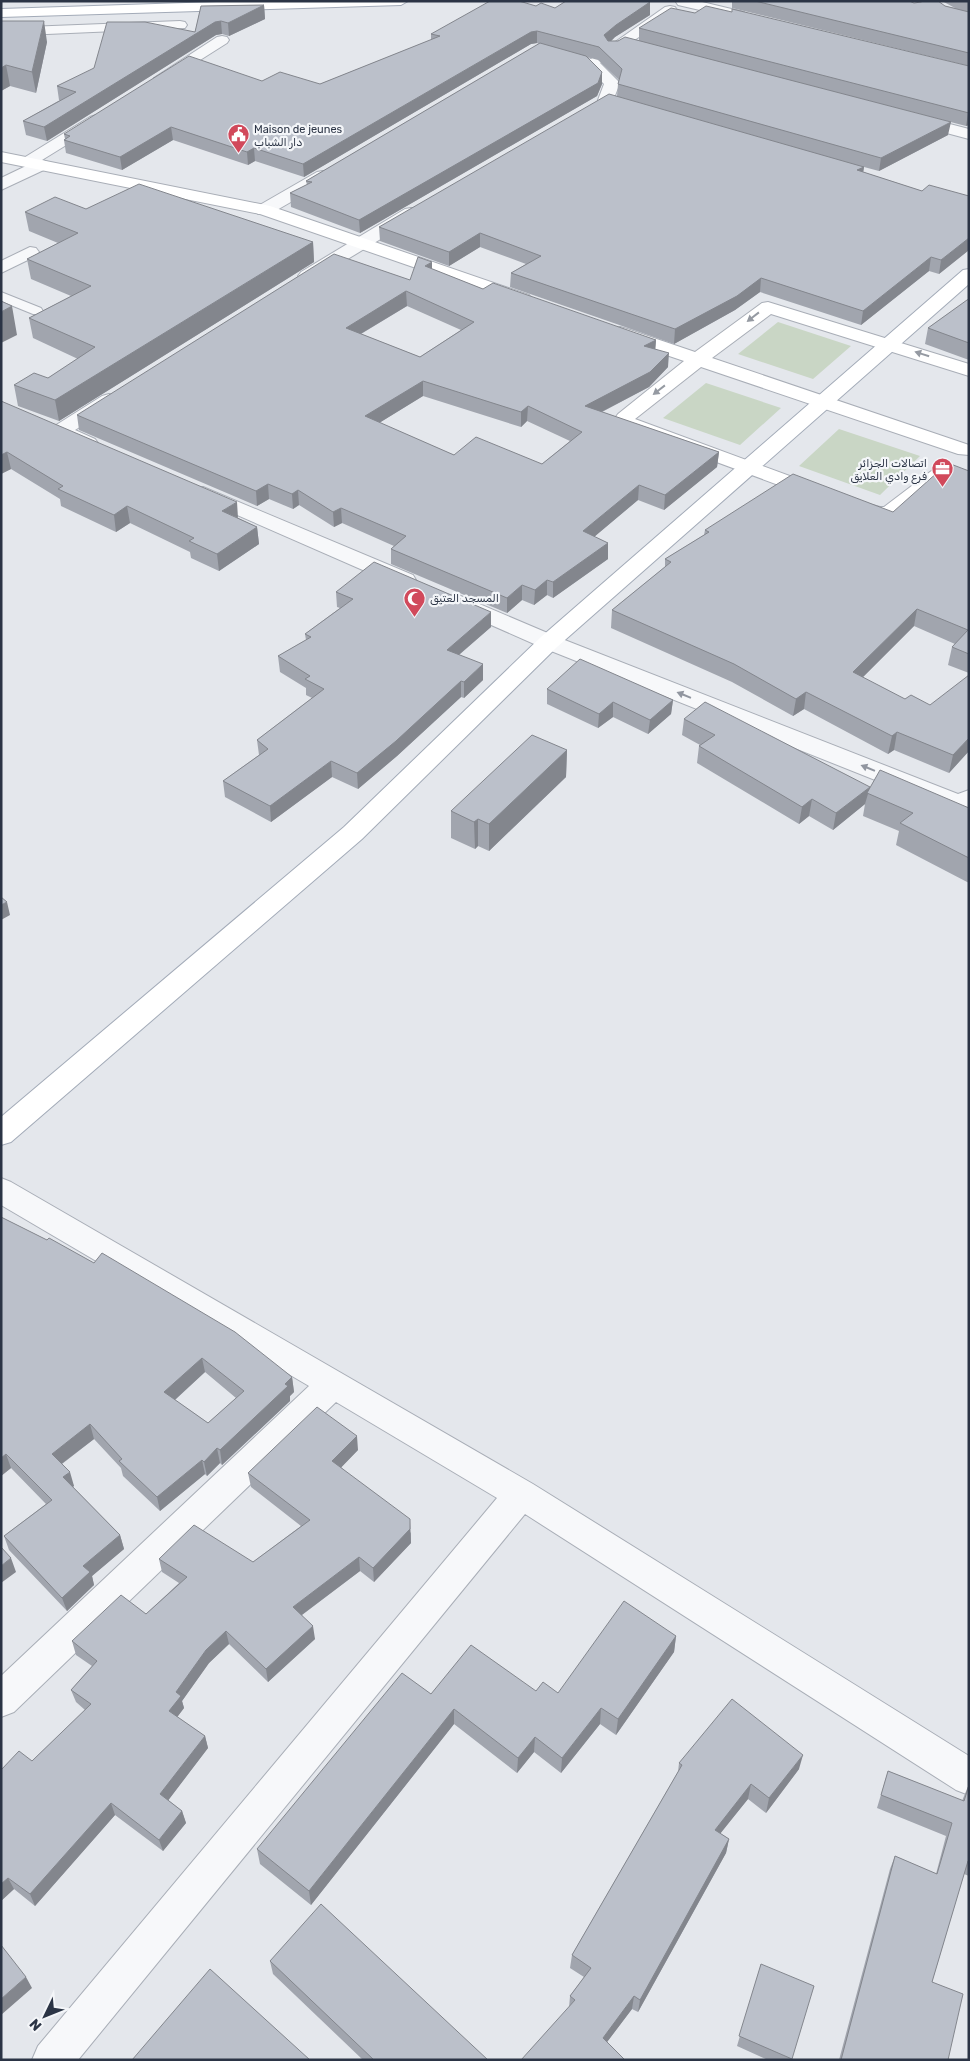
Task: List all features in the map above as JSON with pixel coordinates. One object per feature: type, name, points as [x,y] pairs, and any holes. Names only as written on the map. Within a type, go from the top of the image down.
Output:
[{"type":"main road","points":[[1,12],[401,1]]},
{"type":"main road","points":[[1,157],[264,210],[539,304]]},
{"type":"main road","points":[[1,1134],[353,833],[549,642],[969,274]]},
{"type":"main road","points":[[604,327],[697,360],[823,402],[967,448],[955,470],[891,511],[880,514],[626,422],[625,418],[697,360],[768,307],[890,343],[969,370]]},
{"type":"street","points":[[592,64],[621,42],[684,2],[749,18]]},
{"type":"street","points":[[1,32],[180,25]]},
{"type":"street","points":[[146,89],[222,40]]},
{"type":"street","points":[[621,42],[641,47]]},
{"type":"street","points":[[556,54],[592,64],[612,83],[606,100],[590,110]]},
{"type":"street","points":[[606,100],[626,106]]},
{"type":"street","points":[[1,185],[35,164],[112,110]]},
{"type":"street","points":[[901,116],[969,134]]},
{"type":"street","points":[[264,210],[332,170]]},
{"type":"street","points":[[294,284],[361,242],[429,203]]},
{"type":"street","points":[[1,268],[30,252]]},
{"type":"street","points":[[105,450],[51,427],[127,389]]},
{"type":"street","points":[[186,485],[549,642],[965,801]]},
{"type":"street","points":[[1,1190],[521,1494],[969,1777]]},
{"type":"street","points":[[1,1700],[334,1383]]},
{"type":"street","points":[[52,2060],[521,1494]]},
{"type":"lane","points":[[1,296],[37,311]]},
{"type":"green space","points":[[778,322],[851,346],[813,379],[738,354]]},
{"type":"green space","points":[[706,383],[781,408],[740,445],[663,418]]},
{"type":"green space","points":[[839,429],[920,456],[880,495],[799,466]]},
{"type":"building","points":[[490,1],[519,1],[536,6],[541,3],[555,8],[566,1],[650,2],[604,35],[608,41],[618,41],[625,37],[951,122],[881,158],[618,84],[622,69],[599,47],[537,31],[531,32],[303,164],[254,148],[247,152],[171,127],[120,157],[64,140],[70,136],[64,134],[189,56],[262,81],[280,72],[320,84],[440,36],[431,34]]},
{"type":"building","points":[[755,1],[909,1],[914,3],[938,1],[945,6],[969,12],[969,53]]},
{"type":"building","points":[[264,5],[228,23],[215,22],[44,127],[23,121],[76,92],[57,86],[94,68],[107,22],[145,22],[195,32],[201,6]]},
{"type":"building","points":[[706,6],[732,12],[732,9],[969,66],[969,113],[639,28],[671,8],[695,13]]},
{"type":"building","points":[[1,21],[44,21],[32,72],[6,65],[1,68]]},
{"type":"building","points":[[540,43],[586,56],[602,72],[598,83],[359,220],[290,193],[312,182],[306,181]]},
{"type":"building","points":[[609,94],[864,167],[857,170],[922,191],[929,185],[969,196],[969,238],[941,260],[931,257],[863,311],[761,278],[737,296],[675,329],[511,273],[541,256],[480,233],[449,252],[379,227]]},
{"type":"building","points":[[139,184],[313,242],[55,400],[14,385],[34,373],[48,378],[95,347],[29,318],[91,286],[27,259],[78,233],[25,212],[55,197],[86,209]]},
{"type":"building","points":[[334,254],[410,280],[418,257],[432,262],[425,266],[483,289],[493,283],[656,340],[644,346],[669,353],[650,372],[585,406],[719,452],[665,495],[639,485],[583,531],[608,543],[553,582],[547,580],[535,590],[522,585],[507,598],[391,549],[406,536],[341,508],[333,512],[298,490],[292,494],[268,484],[256,491],[77,415]],"holes":[[[406,291],[474,322],[420,357],[346,328]],[[423,381],[521,412],[528,406],[582,432],[542,464],[476,437],[454,455],[365,416]]]},
{"type":"building","points":[[969,299],[969,343],[928,328],[967,300]]},
{"type":"building","points":[[1,301],[12,306],[1,312]]},
{"type":"building","points":[[1,401],[237,502],[222,511],[257,527],[217,554],[189,541],[194,538],[127,506],[114,515],[58,489],[63,486],[7,452],[1,455]]},
{"type":"building","points":[[948,463],[969,471],[969,654],[952,647],[968,630],[917,609],[853,672],[905,699],[911,695],[930,705],[969,675],[969,738],[953,755],[897,732],[892,736],[806,692],[796,699],[734,664],[612,610],[671,562],[665,559],[709,532],[705,530],[793,474],[893,512]]},
{"type":"building","points":[[374,562],[491,612],[447,650],[483,664],[464,682],[461,681],[396,741],[357,773],[331,761],[270,806],[223,781],[268,749],[257,740],[324,689],[305,679],[310,676],[278,656],[311,637],[305,634],[353,599],[336,592]]},
{"type":"building","points":[[580,659],[673,700],[650,720],[613,702],[599,714],[547,689]]},
{"type":"building","points":[[705,702],[870,787],[836,813],[812,799],[802,807],[699,746],[715,735],[684,719]]},
{"type":"building","points":[[532,735],[567,750],[489,824],[478,819],[474,822],[451,811]]},
{"type":"building","points":[[880,770],[969,808],[969,858],[900,823],[913,813],[867,793]]},
{"type":"building","points":[[1,897],[7,902],[1,905]]},
{"type":"building","points":[[1,1217],[47,1240],[49,1238],[94,1263],[102,1253],[235,1332],[292,1377],[285,1384],[288,1386],[220,1450],[217,1448],[204,1462],[202,1460],[157,1497],[119,1461],[122,1459],[90,1424],[52,1454],[70,1472],[63,1477],[120,1535],[83,1566],[90,1572],[62,1598],[4,1536],[52,1500],[6,1454],[1,1458]],"holes":[[[202,1358],[244,1391],[208,1423],[164,1392]]]},
{"type":"building","points":[[317,1407],[357,1436],[332,1461],[410,1519],[410,1529],[373,1568],[359,1557],[293,1607],[313,1626],[266,1669],[226,1631],[206,1650],[176,1692],[181,1696],[169,1711],[205,1736],[160,1794],[182,1811],[159,1840],[111,1803],[30,1894],[8,1878],[1,1884],[1,1770],[19,1751],[32,1761],[91,1704],[71,1690],[97,1661],[72,1641],[121,1595],[146,1614],[187,1577],[159,1559],[194,1525],[253,1562],[310,1520],[248,1473]]},
{"type":"building","points":[[1,1547],[11,1558],[1,1566]]},
{"type":"building","points":[[624,1601],[676,1636],[618,1719],[601,1708],[562,1758],[535,1737],[518,1758],[454,1709],[309,1891],[257,1849],[402,1673],[431,1694],[471,1645],[536,1691],[543,1682],[558,1693]]},
{"type":"building","points":[[732,1699],[803,1755],[769,1798],[751,1784],[715,1830],[729,1839],[640,2000],[634,1996],[603,2038],[624,2059],[521,2060],[575,2000],[570,1996],[591,1968],[572,1955],[682,1765],[679,1763]]},
{"type":"building","points":[[888,1771],[964,1801],[969,1785],[969,1861],[932,1982],[963,1994],[948,2060],[841,2060],[895,1856],[937,1874],[952,1823],[881,1795]]},
{"type":"building","points":[[321,1904],[488,2060],[374,2060],[270,1961]]},
{"type":"building","points":[[1,1945],[26,1977],[1,1999]]},
{"type":"building","points":[[761,1964],[814,1986],[792,2059],[739,2036]]},
{"type":"building","points":[[210,1969],[310,2060],[132,2060]]},
{"type":"place","name":"Maison de jeunes دار الشباب","points":[[238,154]]},
{"type":"place","name":"اتصالات الجزائر فرع وادي العلايق","points":[[943,488]]},
{"type":"place","name":"المسجد العتيق","points":[[414,617]]}]
